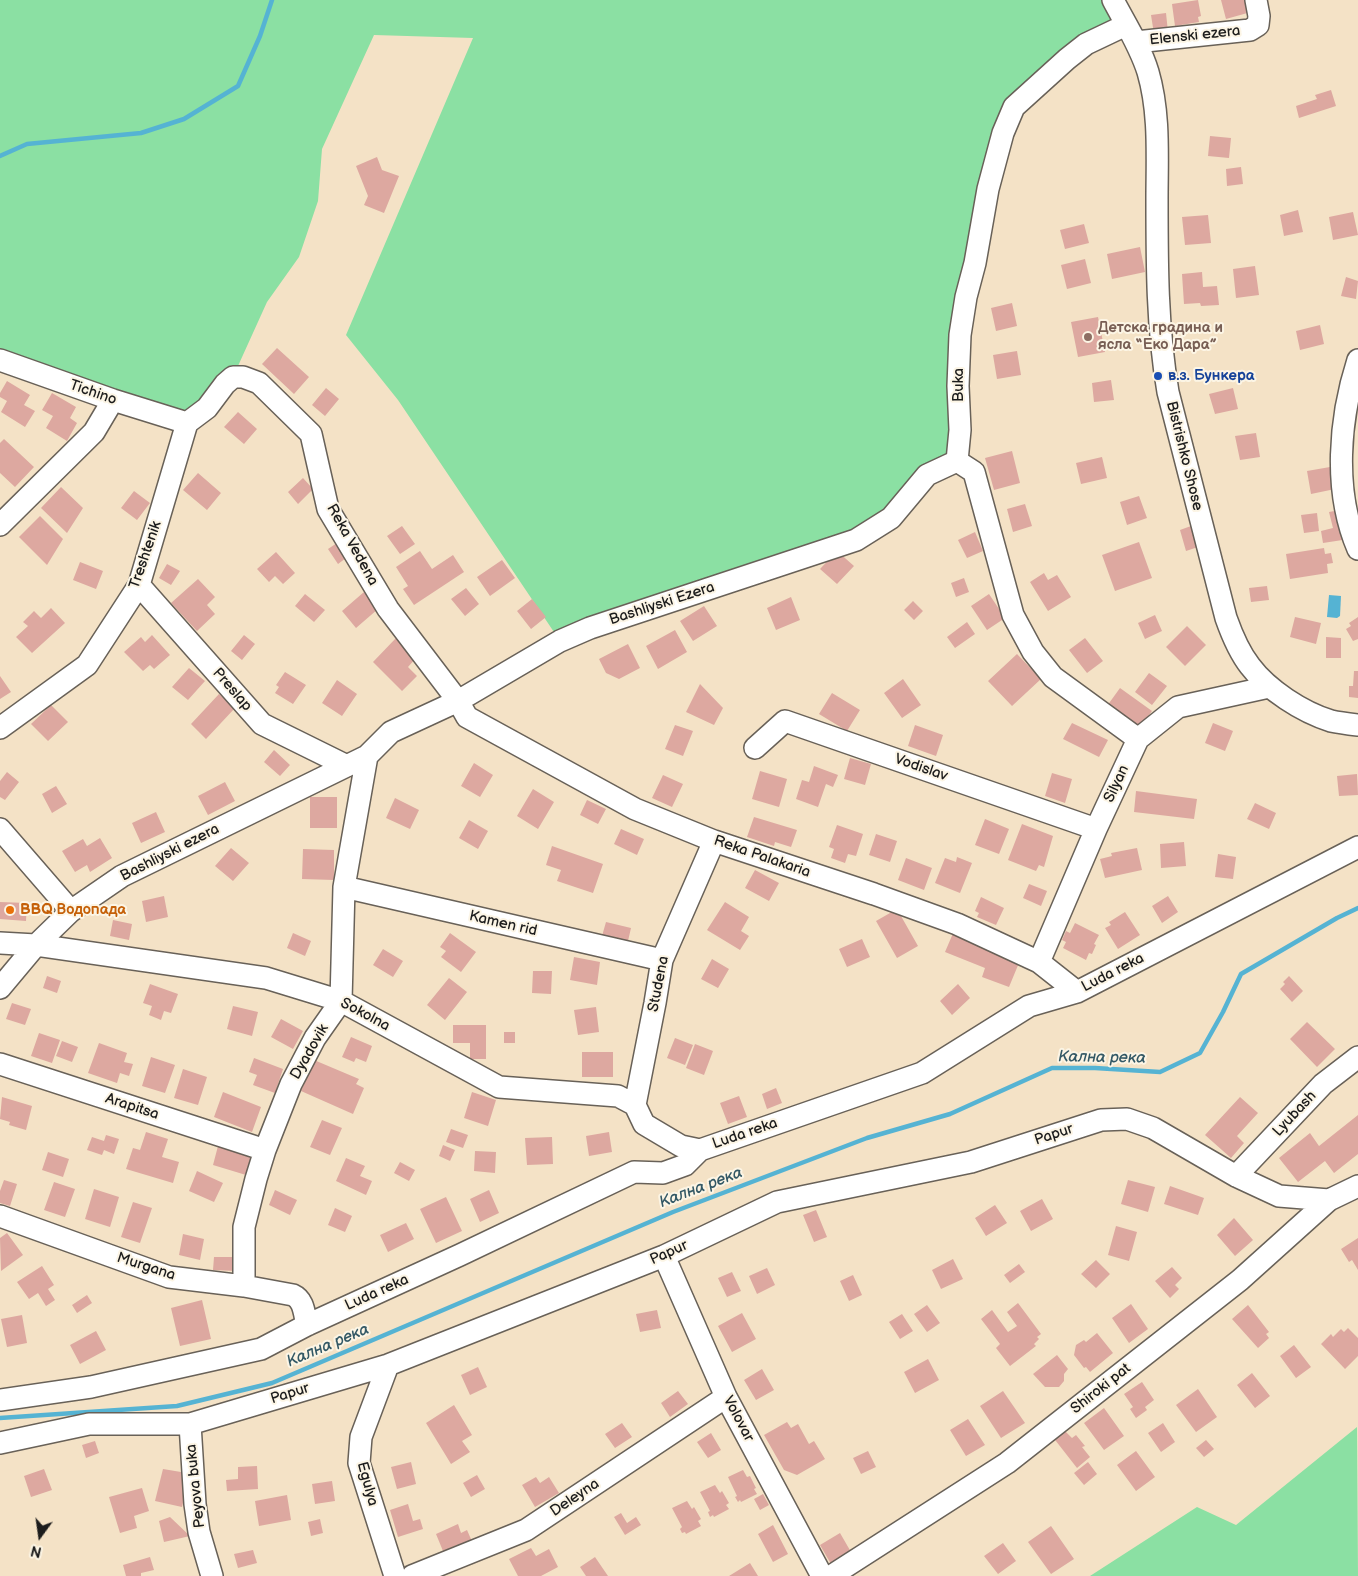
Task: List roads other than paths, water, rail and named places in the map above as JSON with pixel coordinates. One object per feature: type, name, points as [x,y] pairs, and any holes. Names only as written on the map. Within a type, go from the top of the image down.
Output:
[{"type":"street","name":"Bistrishko Shose","points":[[1113,0],[1148,70],[1157,117],[1157,245],[1162,359],[1168,392],[1226,618],[1234,640],[1249,666],[1269,687],[1298,706],[1331,721],[1358,725]]},
{"type":"street","name":"Elenski ezera","points":[[1131,34],[1250,30],[1258,25],[1260,16],[1256,0]]},
{"type":"street","name":"Buka","points":[[957,461],[960,430],[958,386],[960,336],[966,297],[975,262],[988,190],[1003,134],[1014,106],[1086,44],[1131,34]]},
{"type":"street","name":"Tichino","points":[[0,360],[113,400],[188,422]]},
{"type":"street","points":[[1358,360],[1346,403],[1342,428],[1341,459],[1348,516],[1358,549]]},
{"type":"street","name":"Reka Vedena","points":[[188,422],[207,408],[225,384],[233,378],[243,377],[259,383],[311,434],[328,509],[388,609],[458,701]]},
{"type":"street","points":[[0,526],[94,432],[113,400]]},
{"type":"street","name":"Treshtenik","points":[[0,728],[87,665],[139,585],[188,422]]},
{"type":"street","name":"Bashliyski Ezera","points":[[368,756],[391,732],[458,701],[560,641],[590,628],[856,540],[891,518],[927,475],[957,461]]},
{"type":"street","points":[[957,461],[974,472],[1012,615],[1033,652],[1053,677],[1138,739]]},
{"type":"street","name":"Preslap","points":[[139,585],[262,724],[347,766]]},
{"type":"street","name":"Silyan","points":[[1039,962],[1138,739],[1178,707],[1269,687]]},
{"type":"street","name":"Reka Palakaria","points":[[458,701],[467,717],[635,809],[714,841],[874,894],[957,924],[1039,962],[1077,992]]},
{"type":"street","name":"Vodislav","points":[[755,748],[785,721],[1096,830]]},
{"type":"street","points":[[341,1001],[344,887],[368,756]]},
{"type":"street","name":"Bashliyski ezera","points":[[0,988],[36,945],[71,911],[122,876],[368,756]]},
{"type":"street","points":[[0,829],[71,911]]},
{"type":"street","name":"Studena","points":[[635,1105],[656,1003],[662,960],[714,841]]},
{"type":"street","name":"Luda reka","points":[[0,1400],[91,1387],[261,1349],[307,1324],[460,1255],[634,1172],[663,1173],[685,1165],[700,1150],[922,1073],[1029,1006],[1077,992],[1358,847]]},
{"type":"street","name":"Kamen rid","points":[[344,887],[662,960]]},
{"type":"street","name":"Sokolna","points":[[0,943],[36,945],[266,978],[341,1001],[499,1087],[618,1096],[635,1105]]},
{"type":"street","name":"Dyadovik","points":[[244,1286],[244,1227],[265,1150],[291,1084],[315,1038],[341,1001]]},
{"type":"street","name":"Lyubash","points":[[1236,1176],[1322,1084],[1358,1057]]},
{"type":"street","name":"Arapitsa","points":[[0,1064],[265,1150]]},
{"type":"street","points":[[635,1105],[644,1124],[681,1146],[700,1150]]},
{"type":"street","name":"Papur","points":[[0,1443],[89,1424],[190,1424],[388,1365],[664,1256],[777,1202],[971,1162],[1100,1120],[1127,1119],[1153,1128],[1236,1176],[1279,1196],[1329,1200]]},
{"type":"street","name":"Shiroki pat","points":[[831,1576],[1007,1463],[1240,1280],[1329,1200],[1358,1186]]},
{"type":"street","name":"Murgana","points":[[0,1216],[169,1277],[244,1286],[298,1297],[302,1303],[307,1324]]},
{"type":"street","name":"Volovar","points":[[664,1256],[726,1397],[822,1576]]},
{"type":"street","name":"Egulya","points":[[388,1365],[361,1437],[358,1463],[395,1576]]},
{"type":"street","name":"Deleyna","points":[[412,1576],[526,1530],[726,1397]]},
{"type":"street","name":"Peyova buka","points":[[190,1424],[195,1504],[200,1532],[212,1576]]},
{"type":"water","points":[[1329,595],[1341,596],[1340,616],[1337,618],[1327,617]]},
{"type":"waterway","points":[[0,156],[27,144],[141,133],[184,119],[238,86],[260,36],[272,0]]},
{"type":"waterway","name":"Кална река","points":[[0,1418],[177,1406],[272,1383],[673,1212],[867,1138],[950,1114],[1052,1068],[1095,1068],[1160,1072],[1200,1053],[1223,1012],[1241,974],[1337,918],[1358,908]]},
{"type":"place","name":"Детска градина и ясла “Еко Дара”","points":[[1088,337]]},
{"type":"place","name":"в.з. Бункера","points":[[1158,376]]},
{"type":"place","name":"BBQ Водопада","points":[[10,910]]}]
